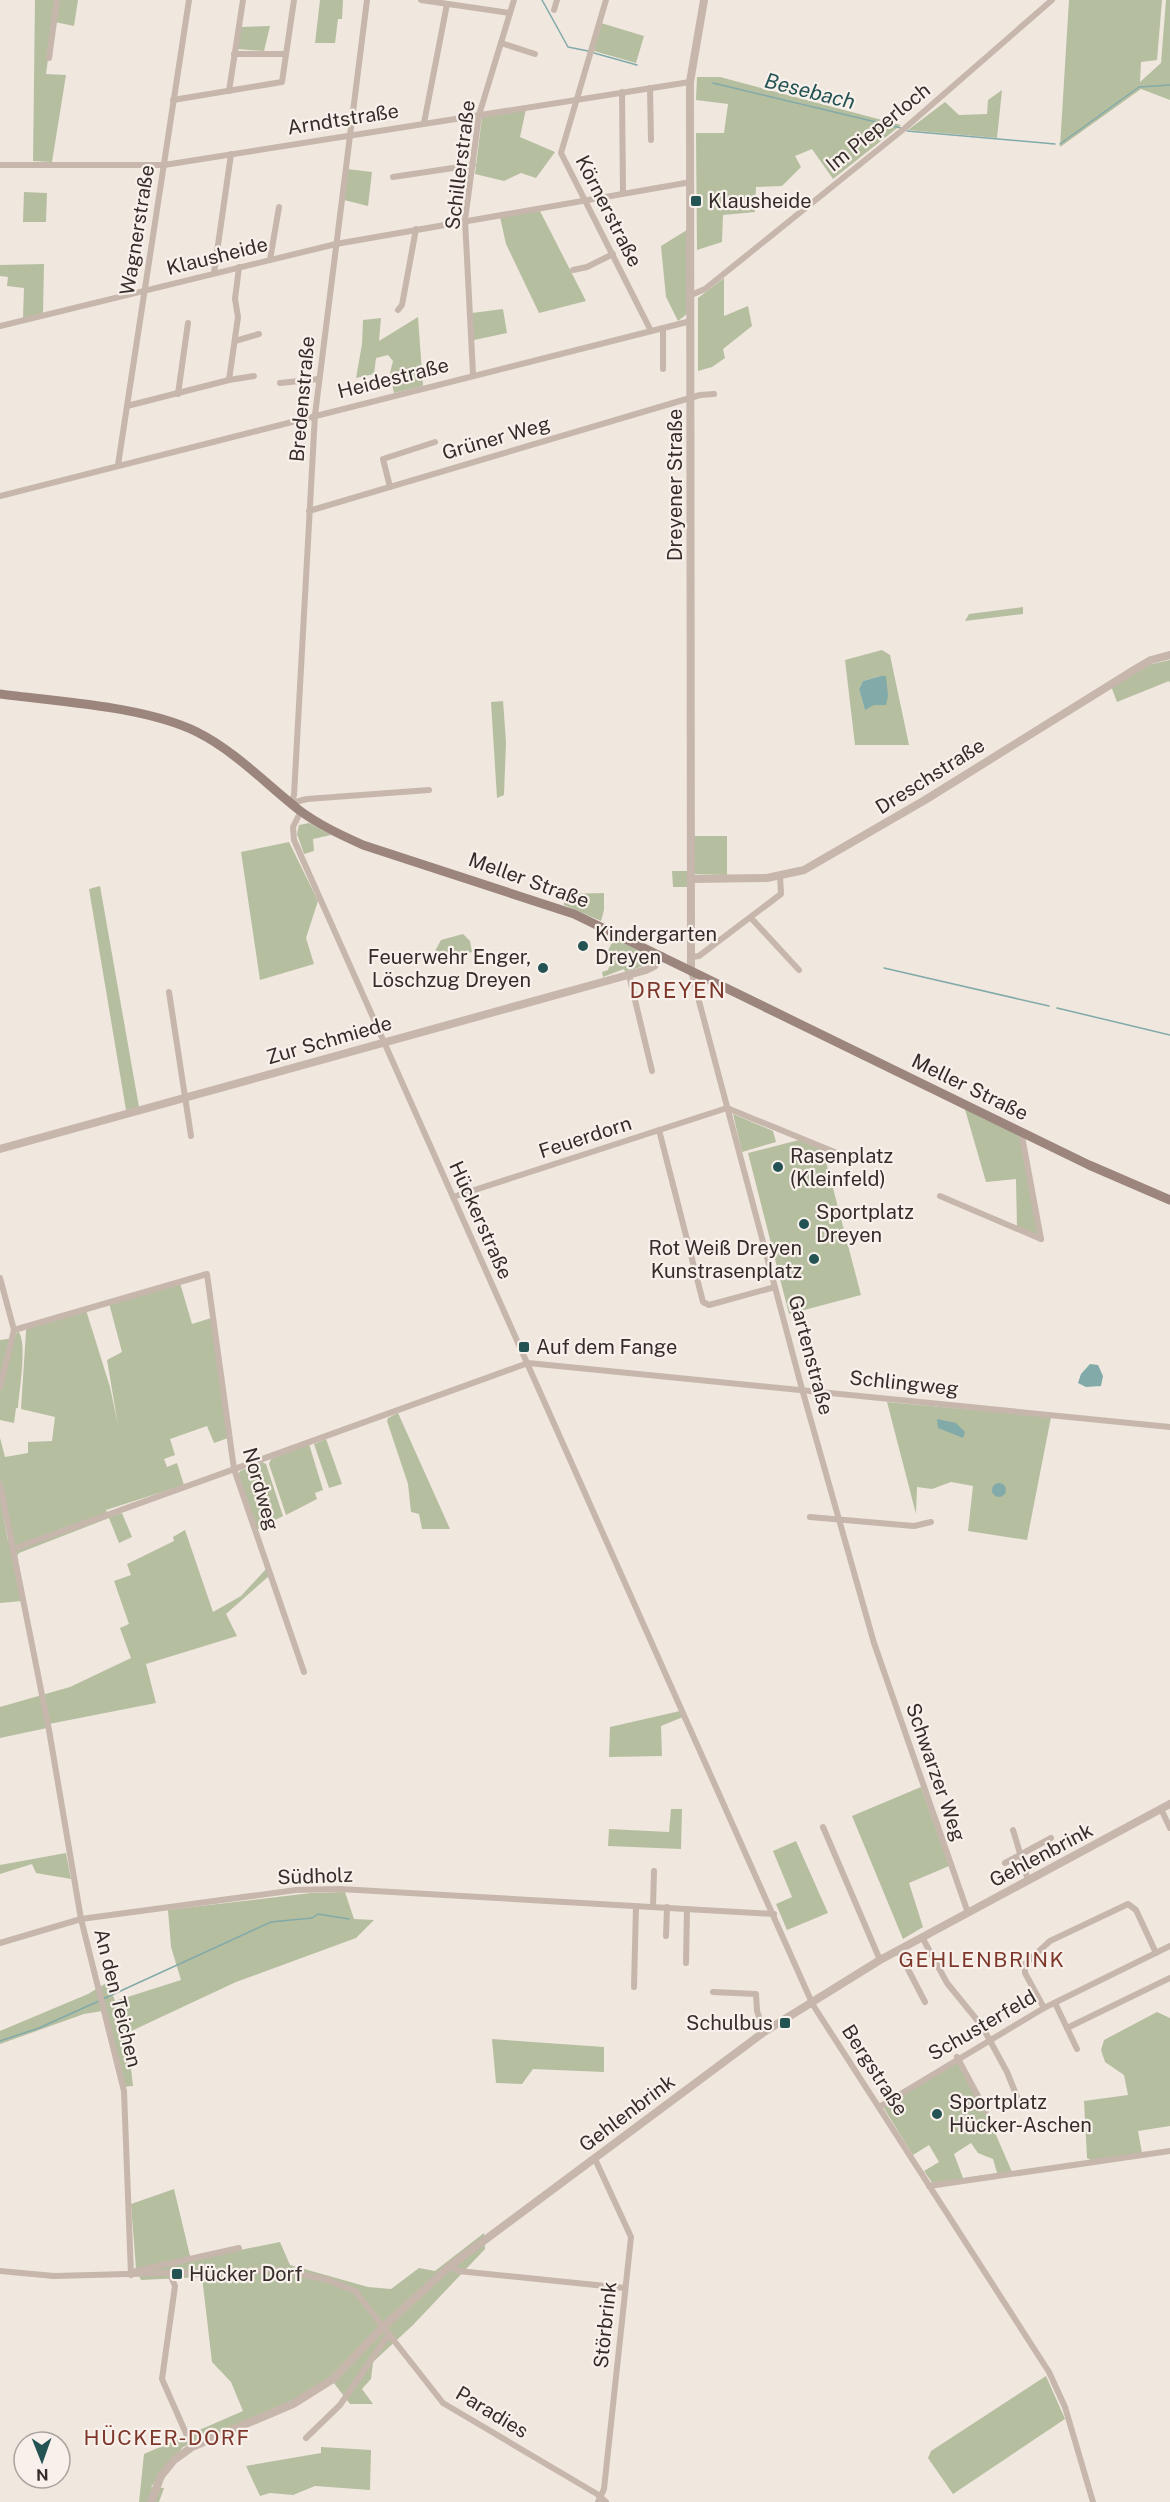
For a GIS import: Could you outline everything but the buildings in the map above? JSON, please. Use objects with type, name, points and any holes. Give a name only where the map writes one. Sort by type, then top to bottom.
[{"type":"main road","name":"Meller Straße","points":[[0,694],[124,712],[176,723],[221,746],[301,812],[333,832],[363,845],[574,914],[1021,1131],[1170,1200]]},
{"type":"street","points":[[49,58],[57,0]]},
{"type":"street","name":"Wagnerstraße","points":[[118,465],[189,0]]},
{"type":"street","points":[[229,91],[243,0]]},
{"type":"street","points":[[173,100],[282,82],[294,0]]},
{"type":"street","name":"Bredenstraße","points":[[291,803],[294,795],[315,415],[367,0]]},
{"type":"street","points":[[420,0],[510,13]]},
{"type":"street","name":"Schillerstraße","points":[[473,374],[465,220],[479,115],[514,0]]},
{"type":"street","points":[[554,9],[557,0]]},
{"type":"street","name":"Körnerstraße","points":[[606,0],[561,153],[651,331]]},
{"type":"street","name":"Dreyener Straße","points":[[692,971],[690,82],[705,0]]},
{"type":"street","name":"Im Pieperloch","points":[[691,295],[705,289],[905,128],[1052,0]]},
{"type":"street","points":[[424,123],[444,2]]},
{"type":"street","points":[[501,44],[535,54]]},
{"type":"street","points":[[234,54],[286,54]]},
{"type":"street","name":"Arndtstraße","points":[[0,165],[164,165],[690,82]]},
{"type":"street","points":[[650,88],[651,140]]},
{"type":"street","points":[[621,92],[623,193]]},
{"type":"street","points":[[214,273],[231,154]]},
{"type":"street","points":[[393,177],[473,165]]},
{"type":"street","name":"Klausheide","points":[[0,326],[336,244],[691,182]]},
{"type":"street","points":[[270,260],[279,207]]},
{"type":"street","points":[[398,310],[402,305],[416,229]]},
{"type":"street","points":[[573,270],[587,267],[613,254]]},
{"type":"street","points":[[230,380],[238,317],[235,299],[239,267]]},
{"type":"street","name":"Heidestraße","points":[[0,496],[473,374],[691,321]]},
{"type":"street","points":[[178,393],[188,323]]},
{"type":"street","points":[[663,328],[663,369]]},
{"type":"street","points":[[236,341],[259,334]]},
{"type":"street","points":[[127,406],[254,376]]},
{"type":"street","points":[[280,383],[319,379]]},
{"type":"street","name":"Grüner Weg","points":[[309,511],[691,398],[714,394]]},
{"type":"street","points":[[390,487],[383,459],[435,442]]},
{"type":"street","name":"Dreschstraße","points":[[693,879],[780,876],[804,870],[827,859],[1151,660],[1170,655]]},
{"type":"street","points":[[291,803],[307,799],[429,790]]},
{"type":"street","name":"Hückerstraße","points":[[301,812],[293,827],[294,840],[652,1642]]},
{"type":"street","points":[[692,957],[699,956],[781,894],[780,876]]},
{"type":"street","points":[[751,918],[799,969]]},
{"type":"street","name":"Zur Schmiede","points":[[0,1149],[628,975],[650,968],[662,956]]},
{"type":"street","name":"Gartenstraße","points":[[692,971],[802,1389],[874,1643]]},
{"type":"street","points":[[628,975],[652,1071]]},
{"type":"street","points":[[170,992],[191,1136]]},
{"type":"street","points":[[728,1108],[854,1160]]},
{"type":"street","name":"Feuerdorn","points":[[453,1197],[728,1108]]},
{"type":"street","points":[[659,1130],[703,1302],[708,1305],[775,1287]]},
{"type":"street","points":[[940,1196],[1041,1239],[1021,1131]]},
{"type":"street","name":"Nordweg","points":[[14,1330],[207,1274],[234,1469],[304,1672]]},
{"type":"street","points":[[0,1278],[14,1330],[0,1387]]},
{"type":"street","points":[[13,1549],[528,1363]]},
{"type":"street","name":"Schlingweg","points":[[528,1363],[1170,1427]]},
{"type":"street","name":"An den Teichen","points":[[0,1484],[49,1732],[81,1918],[124,2091],[131,2275]]},
{"type":"street","points":[[810,1517],[838,1517],[914,1526],[931,1522]]},
{"type":"street","name":"Bergstraße","points":[[652,1642],[812,2000],[1058,2390],[1093,2502]]},
{"type":"street","name":"Schwarzer Weg","points":[[874,1643],[968,1913]]},
{"type":"street","name":"Gehlenbrink","points":[[152,2502],[161,2476],[174,2460],[192,2447],[316,2392],[348,2366],[383,2327],[450,2266],[764,2032],[812,2000],[880,1960],[1170,1804]]},
{"type":"street","points":[[1161,1809],[1170,1828]]},
{"type":"street","points":[[823,1827],[880,1960]]},
{"type":"street","points":[[1013,1830],[1028,1880]]},
{"type":"street","points":[[1005,1863],[1051,1838]]},
{"type":"street","points":[[652,1907],[654,1871]]},
{"type":"street","name":"Südholz","points":[[0,1943],[81,1918],[318,1890],[774,1914]]},
{"type":"street","points":[[1044,2008],[1024,1968],[1027,1961],[1050,1941],[1128,1904],[1136,1910],[1156,1953]]},
{"type":"street","points":[[634,1987],[636,1906]]},
{"type":"street","points":[[666,1936],[667,1908]]},
{"type":"street","points":[[686,1964],[687,1909]]},
{"type":"street","points":[[922,1937],[947,1983],[990,2038],[1020,2103]]},
{"type":"street","name":"Schusterfeld","points":[[879,2107],[957,2057],[1044,2008],[1170,1946]]},
{"type":"street","points":[[898,1950],[925,2002]]},
{"type":"street","points":[[1067,2028],[1170,1978]]},
{"type":"street","points":[[713,1992],[756,1994],[757,2011],[764,2032]]},
{"type":"street","points":[[1055,2003],[1077,2049]]},
{"type":"street","points":[[957,2057],[986,2111]]},
{"type":"street","points":[[929,2186],[1170,2151]]},
{"type":"street","name":"Störbrink","points":[[595,2158],[631,2236],[602,2500]]},
{"type":"street","points":[[131,2275],[136,2271],[239,2248]]},
{"type":"street","points":[[450,2266],[458,2271],[626,2288]]},
{"type":"street","name":"Paradies","points":[[0,2271],[54,2276],[278,2271],[325,2279],[355,2290],[443,2403],[602,2500]]},
{"type":"street","points":[[173,2274],[175,2286],[162,2379],[192,2447]]},
{"type":"street","points":[[306,2438],[340,2405],[389,2334]]},
{"type":"green space","points":[[35,0],[56,0],[46,74],[66,75],[52,162],[33,161]]},
{"type":"green space","points":[[59,0],[78,0],[74,26],[55,22]]},
{"type":"green space","points":[[320,0],[343,0],[342,19],[338,19],[335,43],[315,43]]},
{"type":"green space","points":[[1069,0],[1162,0],[1157,60],[1141,62],[1140,82],[1161,63],[1166,0],[1170,0],[1170,100],[1141,89],[1060,147]]},
{"type":"green space","points":[[601,23],[644,36],[636,63],[594,51]]},
{"type":"green space","points":[[270,26],[264,51],[237,49],[240,27]]},
{"type":"green space","points":[[697,77],[720,77],[901,125],[833,179],[812,149],[795,156],[801,167],[782,186],[756,187],[755,212],[723,215],[722,242],[697,250],[696,133],[724,133],[728,104],[696,100]]},
{"type":"green space","points":[[1002,90],[997,138],[908,130],[945,102],[959,115],[987,114],[988,100]]},
{"type":"green space","points":[[526,109],[520,137],[555,152],[536,178],[521,173],[504,181],[475,174],[482,117]]},
{"type":"green space","points":[[347,169],[372,172],[368,206],[344,200]]},
{"type":"green space","points":[[24,192],[47,193],[46,222],[23,222]]},
{"type":"green space","points":[[540,211],[586,301],[539,313],[506,244],[500,217]]},
{"type":"green space","points":[[687,230],[688,313],[678,321],[666,297],[661,246]]},
{"type":"green space","points":[[44,264],[43,313],[23,318],[24,288],[7,286],[8,277],[0,276],[0,265]]},
{"type":"green space","points":[[724,278],[724,316],[748,306],[752,326],[723,349],[725,358],[712,367],[698,371],[698,298]]},
{"type":"green space","points":[[503,309],[507,333],[474,340],[472,313]]},
{"type":"green space","points":[[418,317],[423,386],[394,393],[390,373],[393,361],[388,355],[376,358],[374,374],[356,378],[362,344],[363,320],[381,318],[379,341]]},
{"type":"green space","points":[[1023,607],[1023,614],[965,621],[969,614]]},
{"type":"green space","points":[[882,650],[890,655],[909,745],[855,745],[845,660]],"holes":[[[881,676],[873,705],[865,709],[859,689],[863,681]]]},
{"type":"green space","points":[[1170,660],[1170,683],[1169,681],[1117,702],[1111,686],[1148,665]]},
{"type":"green space","points":[[503,701],[506,742],[504,795],[497,798],[491,702]]},
{"type":"green space","points":[[309,823],[331,835],[313,839],[314,851],[304,854],[297,834],[299,825]]},
{"type":"green space","points":[[687,836],[727,836],[727,875],[688,874],[688,887],[673,887],[672,871],[687,871]]},
{"type":"green space","points":[[289,842],[318,901],[306,938],[314,964],[260,980],[241,852]]},
{"type":"green space","points":[[100,886],[139,1107],[126,1110],[89,889]]},
{"type":"green space","points":[[604,893],[604,910],[601,921],[564,905],[564,894]]},
{"type":"green space","points":[[463,934],[470,941],[472,952],[445,960],[435,957],[435,951],[441,940]]},
{"type":"green space","points":[[614,938],[649,954],[652,960],[650,964],[625,972],[624,969],[603,977],[602,972],[608,970],[613,957],[607,953]]},
{"type":"green space","points":[[964,1106],[1020,1136],[1039,1236],[1017,1228],[1016,1179],[986,1182]]},
{"type":"green space","points":[[733,1114],[773,1131],[776,1142],[742,1152]]},
{"type":"green space","name":"Sportplatz Dreyen","points":[[799,1140],[823,1150],[861,1295],[789,1314],[748,1153]]},
{"type":"green space","points":[[180,1283],[192,1324],[211,1318],[228,1438],[214,1443],[207,1426],[170,1439],[175,1455],[164,1459],[167,1467],[177,1463],[184,1485],[106,1510],[109,1517],[122,1513],[132,1537],[119,1543],[109,1518],[19,1553],[13,1562],[22,1601],[0,1603],[0,1497],[8,1541],[11,1535],[0,1493],[0,1438],[5,1457],[28,1453],[28,1442],[52,1441],[55,1417],[21,1409],[27,1328],[86,1310],[110,1387],[118,1425],[107,1360],[122,1352],[109,1303]]},
{"type":"green space","points":[[18,1331],[23,1356],[18,1408],[16,1408],[14,1423],[0,1420],[0,1340],[14,1338]]},
{"type":"green space","points":[[887,1402],[1051,1417],[1027,1540],[968,1531],[973,1486],[951,1482],[932,1489],[917,1487],[916,1514]]},
{"type":"green space","points":[[398,1413],[450,1529],[422,1529],[419,1514],[411,1512],[408,1484],[387,1421],[388,1418]]},
{"type":"green space","points":[[326,1439],[342,1484],[329,1488],[314,1444]]},
{"type":"green space","points":[[309,1444],[323,1490],[315,1493],[317,1499],[286,1515],[269,1464],[271,1459]]},
{"type":"green space","points":[[262,1462],[266,1464],[283,1516],[256,1530],[238,1475],[240,1471]]},
{"type":"green space","points":[[185,1530],[213,1612],[241,1596],[267,1568],[269,1576],[226,1614],[237,1636],[146,1664],[156,1703],[49,1724],[47,1728],[0,1738],[0,1707],[70,1687],[131,1658],[120,1628],[129,1624],[114,1581],[131,1575],[127,1564],[174,1541],[173,1537]]},
{"type":"green space","points":[[680,1711],[683,1717],[661,1726],[662,1756],[609,1757],[610,1727]]},
{"type":"green space","points":[[921,1787],[949,1866],[909,1883],[923,1927],[903,1939],[852,1816]]},
{"type":"green space","points":[[671,1809],[682,1809],[681,1849],[608,1846],[609,1829],[669,1832]]},
{"type":"green space","points":[[796,1841],[828,1913],[787,1930],[776,1904],[792,1897],[773,1851]]},
{"type":"green space","points":[[66,1853],[71,1879],[36,1873],[32,1864],[0,1874],[0,1865]]},
{"type":"green space","points":[[345,1892],[354,1919],[374,1920],[356,1938],[236,1982],[127,2033],[133,2086],[123,2087],[102,2011],[84,2014],[0,2044],[0,2031],[88,1994],[108,1982],[115,2001],[181,1980],[171,1947],[168,1910],[311,1893]]},
{"type":"green space","points":[[1157,2012],[1170,2018],[1170,2126],[1138,2131],[1142,2153],[1091,2160],[1087,2158],[1084,2101],[1128,2095],[1124,2075],[1105,2062],[1101,2050],[1104,2040]]},
{"type":"green space","points":[[492,2039],[604,2047],[604,2072],[533,2069],[522,2084],[496,2083]]},
{"type":"green space","name":"Sportplatz Hücker-Aschen","points":[[956,2061],[990,2121],[1012,2172],[933,2184],[924,2171],[939,2162],[929,2145],[913,2155],[883,2107]],"holes":[[[971,2143],[978,2153],[993,2159],[997,2173],[963,2178],[954,2154]]]},
{"type":"green space","points":[[174,2189],[191,2260],[280,2242],[290,2265],[368,2287],[391,2289],[419,2268],[435,2271],[484,2233],[485,2249],[413,2325],[373,2362],[371,2379],[362,2389],[373,2404],[350,2404],[330,2378],[296,2399],[183,2447],[151,2487],[164,2488],[159,2502],[139,2502],[144,2454],[243,2411],[231,2382],[212,2362],[202,2277],[141,2280],[136,2269],[131,2204]]},
{"type":"green space","points":[[1046,2376],[1065,2419],[953,2494],[928,2458],[931,2451]]},
{"type":"green space","points":[[321,2447],[371,2450],[370,2490],[315,2486],[293,2495],[270,2493],[260,2496],[246,2466],[321,2453]]},
{"type":"water","points":[[886,676],[888,696],[886,705],[874,705],[865,710],[859,689],[863,681]]},
{"type":"water","points":[[1090,1364],[1098,1365],[1103,1376],[1101,1386],[1086,1387],[1078,1383],[1081,1374]]},
{"type":"water","points":[[937,1419],[956,1423],[965,1432],[963,1438],[938,1428]]},
{"type":"water","points":[[999,1483],[1004,1485],[1006,1490],[1004,1495],[999,1497],[994,1495],[992,1490],[994,1485]]},
{"type":"waterway","name":"Besebach","points":[[542,0],[568,47],[588,51]]},
{"type":"waterway","name":"Besebach","points":[[594,53],[637,65]]},
{"type":"waterway","name":"Besebach","points":[[713,83],[901,128]]},
{"type":"waterway","name":"Besebach","points":[[1060,144],[1139,87],[1170,85]]},
{"type":"waterway","name":"Besebach","points":[[907,131],[1055,144]]},
{"type":"waterway","points":[[884,968],[1049,1006]]},
{"type":"waterway","points":[[1057,1008],[1170,1035]]},
{"type":"waterway","points":[[103,1999],[271,1922],[312,1918],[318,1914],[349,1919]]},
{"type":"waterway","points":[[0,2041],[39,2028],[99,2001]]},
{"type":"place","name":"Klausheide","points":[[696,201]]},
{"type":"place","name":"Kindergarten Dreyen","points":[[583,946]]},
{"type":"place","name":"Feuerwehr Enger, Löschzug Dreyen","points":[[543,968]]},
{"type":"place","name":"Rasenplatz (Kleinfeld)","points":[[778,1167]]},
{"type":"place","name":"Sportplatz Dreyen","points":[[804,1224]]},
{"type":"place","name":"Rot Weiß Dreyen Kunstrasenplatz","points":[[814,1259]]},
{"type":"place","name":"Auf dem Fange","points":[[524,1347]]},
{"type":"place","name":"Schulbus","points":[[785,2023]]},
{"type":"place","name":"Sportplatz Hücker-Aschen","points":[[937,2114]]},
{"type":"place","name":"Hücker Dorf","points":[[177,2274]]},
{"type":"district","name":"DREYEN","points":[[678,990]]},
{"type":"district","name":"GEHLENBRINK","points":[[982,1959]]},
{"type":"district","name":"HÜCKER-DORF","points":[[167,2437]]}]
